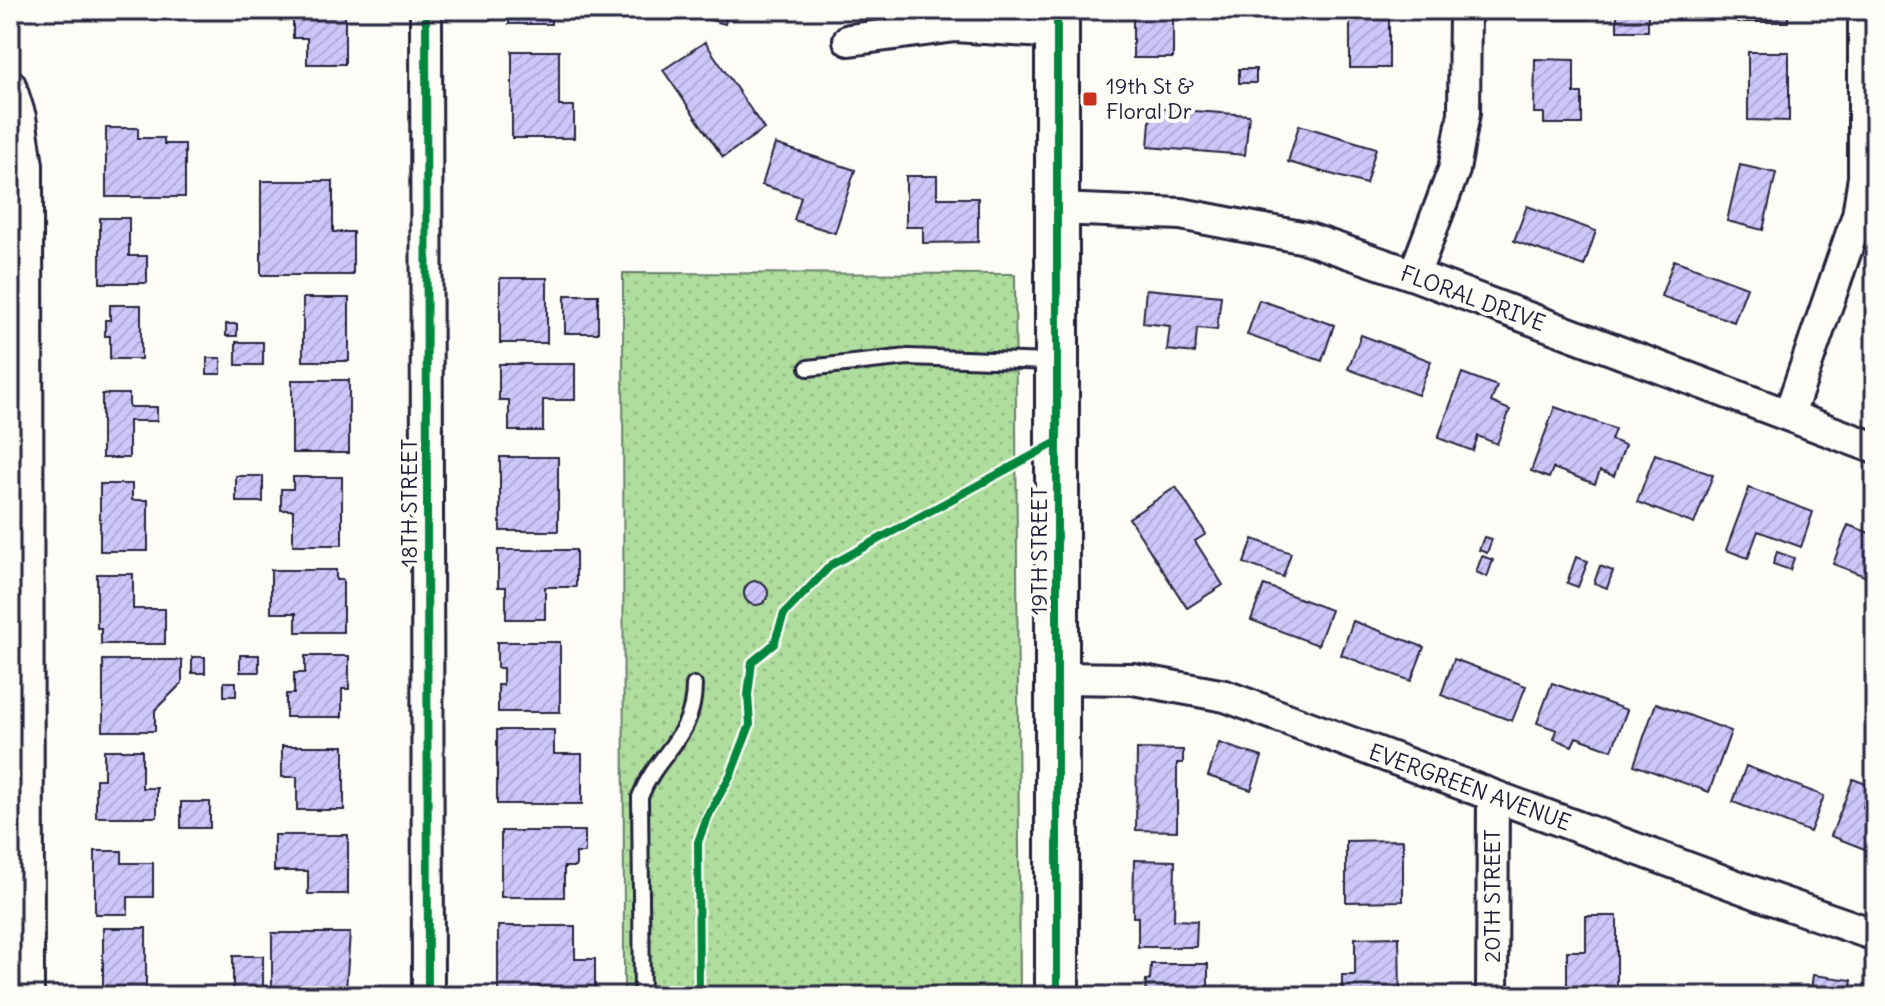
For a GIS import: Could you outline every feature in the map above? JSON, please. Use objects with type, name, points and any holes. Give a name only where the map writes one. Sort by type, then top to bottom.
[{"type":"street","name":"18TH STREET","points":[[426,10],[428,996]]},
{"type":"street","points":[[1414,275],[1454,170],[1464,113],[1465,10]]},
{"type":"street","points":[[1789,415],[1858,215],[1864,177],[1864,10]]},
{"type":"street","points":[[849,40],[956,26],[1057,22]]},
{"type":"street","name":"19TH STREET","points":[[1057,22],[1057,996]]},
{"type":"street","points":[[10,85],[20,117],[27,165],[28,996]]},
{"type":"street","name":"FLORAL DRIVE","points":[[1057,209],[1181,214],[1306,238],[1414,275],[1875,448]]},
{"type":"street","name":"EVERGREEN AVENUE","points":[[1057,678],[1133,679],[1225,696],[1875,935]]},
{"type":"street","name":"20TH STREET","points":[[1492,996],[1493,796]]},
{"type":"lane","points":[[808,368],[908,357],[1057,362]]},
{"type":"lane","points":[[642,996],[640,797],[647,780],[690,720],[694,685]]},
{"type":"green space","points":[[623,273],[1015,274],[1020,996],[624,996]]},
{"type":"building","points":[[307,10],[345,10],[345,64],[307,64],[307,38],[293,38],[293,13],[307,13]]},
{"type":"building","points":[[509,10],[551,10],[551,24],[509,24]]},
{"type":"building","points":[[682,10],[728,10],[725,24]]},
{"type":"building","points":[[1133,10],[1173,10],[1173,58],[1133,58]]},
{"type":"building","points":[[1350,10],[1389,10],[1389,68],[1350,68]]},
{"type":"building","points":[[1535,10],[1587,10],[1587,19],[1535,19]]},
{"type":"building","points":[[1617,10],[1648,10],[1648,31],[1617,31]]},
{"type":"building","points":[[1737,10],[1788,10],[1788,22],[1737,22]]},
{"type":"building","points":[[705,42],[764,129],[723,157],[663,70]]},
{"type":"building","points":[[512,51],[559,51],[559,106],[574,106],[574,138],[512,138]]},
{"type":"building","points":[[1748,52],[1789,52],[1789,121],[1748,120]]},
{"type":"building","points":[[1535,59],[1574,60],[1574,93],[1582,93],[1582,124],[1544,124],[1544,113],[1534,113]]},
{"type":"building","points":[[1239,69],[1256,69],[1256,83],[1239,83]]},
{"type":"building","points":[[1151,108],[1249,115],[1245,155],[1148,147]]},
{"type":"building","points":[[1299,125],[1376,148],[1366,184],[1288,162]]},
{"type":"building","points":[[106,128],[138,128],[138,138],[164,138],[164,144],[185,144],[185,197],[106,197]]},
{"type":"building","points":[[775,144],[855,170],[835,233],[794,220],[801,197],[762,185]]},
{"type":"building","points":[[1740,165],[1776,173],[1763,230],[1727,221]]},
{"type":"building","points":[[906,176],[937,176],[937,198],[978,198],[978,242],[923,243],[923,227],[906,227]]},
{"type":"building","points":[[261,181],[333,181],[333,232],[353,232],[353,275],[261,275]]},
{"type":"building","points":[[1527,206],[1596,231],[1584,266],[1514,241]]},
{"type":"building","points":[[100,218],[129,218],[129,256],[147,256],[147,283],[100,283]]},
{"type":"building","points":[[1674,260],[1747,287],[1734,322],[1661,296]]},
{"type":"building","points":[[500,278],[547,278],[547,343],[500,343]]},
{"type":"building","points":[[1146,289],[1221,296],[1217,330],[1197,328],[1195,353],[1167,350],[1170,326],[1143,323]]},
{"type":"building","points":[[565,295],[598,295],[598,333],[565,333]]},
{"type":"building","points":[[303,298],[349,298],[349,361],[303,361]]},
{"type":"building","points":[[1259,300],[1334,325],[1322,361],[1247,335]]},
{"type":"building","points":[[110,305],[141,305],[141,359],[110,359],[110,336],[105,336],[105,320],[110,320]]},
{"type":"building","points":[[226,324],[237,324],[237,336],[226,336]]},
{"type":"building","points":[[1361,335],[1431,361],[1418,395],[1348,369]]},
{"type":"building","points":[[236,342],[263,342],[263,365],[236,365]]},
{"type":"building","points":[[207,358],[221,358],[221,374],[207,374]]},
{"type":"building","points":[[499,364],[575,364],[575,400],[543,400],[543,431],[509,431],[509,400],[499,400]]},
{"type":"building","points":[[1462,373],[1497,386],[1491,402],[1510,410],[1497,444],[1478,436],[1473,451],[1438,438]]},
{"type":"building","points":[[292,380],[349,380],[349,453],[292,453]]},
{"type":"building","points":[[102,394],[129,394],[129,407],[157,407],[157,421],[129,421],[129,458],[102,458]]},
{"type":"building","points":[[1555,407],[1615,429],[1611,440],[1625,445],[1614,476],[1600,471],[1595,484],[1553,468],[1549,478],[1531,471]]},
{"type":"building","points":[[1655,454],[1713,475],[1694,524],[1637,502]]},
{"type":"building","points":[[500,457],[558,457],[558,531],[500,531]]},
{"type":"building","points":[[236,476],[263,476],[263,502],[236,502]]},
{"type":"building","points":[[293,477],[342,477],[342,545],[293,545],[293,510],[281,510],[281,489],[293,489]]},
{"type":"building","points":[[100,484],[132,484],[132,500],[148,500],[148,551],[100,551]]},
{"type":"building","points":[[1176,487],[1206,534],[1195,541],[1223,585],[1187,608],[1129,518]]},
{"type":"building","points":[[1749,488],[1813,512],[1801,547],[1758,531],[1748,558],[1726,550]]},
{"type":"building","points":[[1848,525],[1875,535],[1875,580],[1833,564]]},
{"type":"building","points":[[1484,537],[1492,539],[1487,553],[1479,550]]},
{"type":"building","points":[[1253,539],[1291,553],[1283,577],[1244,563]]},
{"type":"building","points":[[498,550],[576,550],[576,587],[545,587],[545,619],[506,619],[506,587],[498,587]]},
{"type":"building","points":[[1777,552],[1794,558],[1790,570],[1773,564]]},
{"type":"building","points":[[1482,556],[1493,560],[1487,577],[1476,572]]},
{"type":"building","points":[[1576,557],[1588,561],[1578,587],[1567,583]]},
{"type":"building","points":[[1600,566],[1613,571],[1607,588],[1594,583]]},
{"type":"building","points":[[271,570],[336,570],[336,580],[343,580],[343,632],[296,632],[296,613],[271,613]]},
{"type":"building","points":[[97,574],[133,574],[133,609],[165,609],[165,644],[101,644],[101,628],[97,628]]},
{"type":"building","points":[[756,581],[764,585],[768,593],[764,601],[756,605],[748,601],[744,593],[748,585]]},
{"type":"building","points":[[1264,585],[1331,610],[1318,645],[1251,620]]},
{"type":"building","points":[[1353,621],[1424,647],[1411,681],[1341,655]]},
{"type":"building","points":[[497,642],[560,642],[560,712],[498,712],[498,685],[503,685],[503,668],[497,668]]},
{"type":"building","points":[[240,655],[259,655],[259,672],[240,672]]},
{"type":"building","points":[[305,656],[349,656],[349,689],[342,689],[342,717],[286,717],[286,694],[294,694],[294,673],[305,673]]},
{"type":"building","points":[[192,657],[205,657],[205,673],[192,673]]},
{"type":"building","points":[[1454,659],[1526,686],[1512,721],[1441,695]]},
{"type":"building","points":[[103,660],[182,660],[182,683],[155,710],[155,731],[103,731]]},
{"type":"building","points":[[224,682],[236,682],[236,696],[224,696]]},
{"type":"building","points":[[1552,683],[1627,710],[1612,750],[1576,737],[1572,746],[1554,739],[1557,730],[1537,723]]},
{"type":"building","points":[[1656,703],[1731,731],[1709,792],[1634,765]]},
{"type":"building","points":[[497,730],[554,730],[554,754],[582,754],[582,804],[497,804]]},
{"type":"building","points":[[1219,743],[1262,757],[1251,790],[1208,776]]},
{"type":"building","points":[[282,746],[344,746],[344,810],[297,810],[297,777],[282,777]]},
{"type":"building","points":[[1137,749],[1183,750],[1183,763],[1177,763],[1177,831],[1136,830]]},
{"type":"building","points":[[104,750],[142,750],[142,788],[157,788],[157,817],[96,817],[96,779],[104,779]]},
{"type":"building","points":[[1746,766],[1824,796],[1810,832],[1733,802]]},
{"type":"building","points":[[1853,779],[1871,786],[1863,807],[1875,812],[1875,853],[1831,836]]},
{"type":"building","points":[[181,802],[210,802],[210,828],[181,828]]},
{"type":"building","points":[[501,831],[585,831],[585,853],[576,853],[576,867],[564,867],[564,897],[501,897]]},
{"type":"building","points":[[274,835],[348,835],[348,894],[308,894],[308,871],[274,871]]},
{"type":"building","points":[[1403,840],[1403,901],[1346,902],[1346,841]]},
{"type":"building","points":[[95,851],[122,851],[122,863],[153,863],[153,897],[128,897],[128,914],[95,914]]},
{"type":"building","points":[[1134,860],[1175,861],[1174,920],[1197,921],[1196,947],[1138,947],[1138,917],[1133,917]]},
{"type":"building","points":[[1586,916],[1617,916],[1617,988],[1567,988],[1567,951],[1586,951]]},
{"type":"building","points":[[498,926],[575,926],[575,959],[595,959],[595,992],[498,992]]},
{"type":"building","points":[[103,928],[146,928],[146,995],[103,995]]},
{"type":"building","points":[[272,933],[350,933],[346,989],[272,989]]},
{"type":"building","points":[[1399,937],[1400,992],[1395,992],[1396,996],[1342,996],[1342,975],[1355,975],[1355,938]]},
{"type":"building","points":[[233,956],[263,956],[263,993],[233,993]]},
{"type":"building","points":[[1151,964],[1208,964],[1208,995],[1145,996]]},
{"type":"building","points":[[1813,975],[1852,980],[1850,996],[1810,996]]},
{"type":"cycle path","points":[[426,10],[428,996]]},
{"type":"cycle path","points":[[1057,10],[1057,996]]},
{"type":"cycle path","points":[[699,996],[698,842],[731,774],[750,725],[748,695],[752,662],[774,644],[784,614],[831,565],[1057,442]]},
{"type":"place","name":"19th St & Floral Dr","points":[[1090,99]]}]
